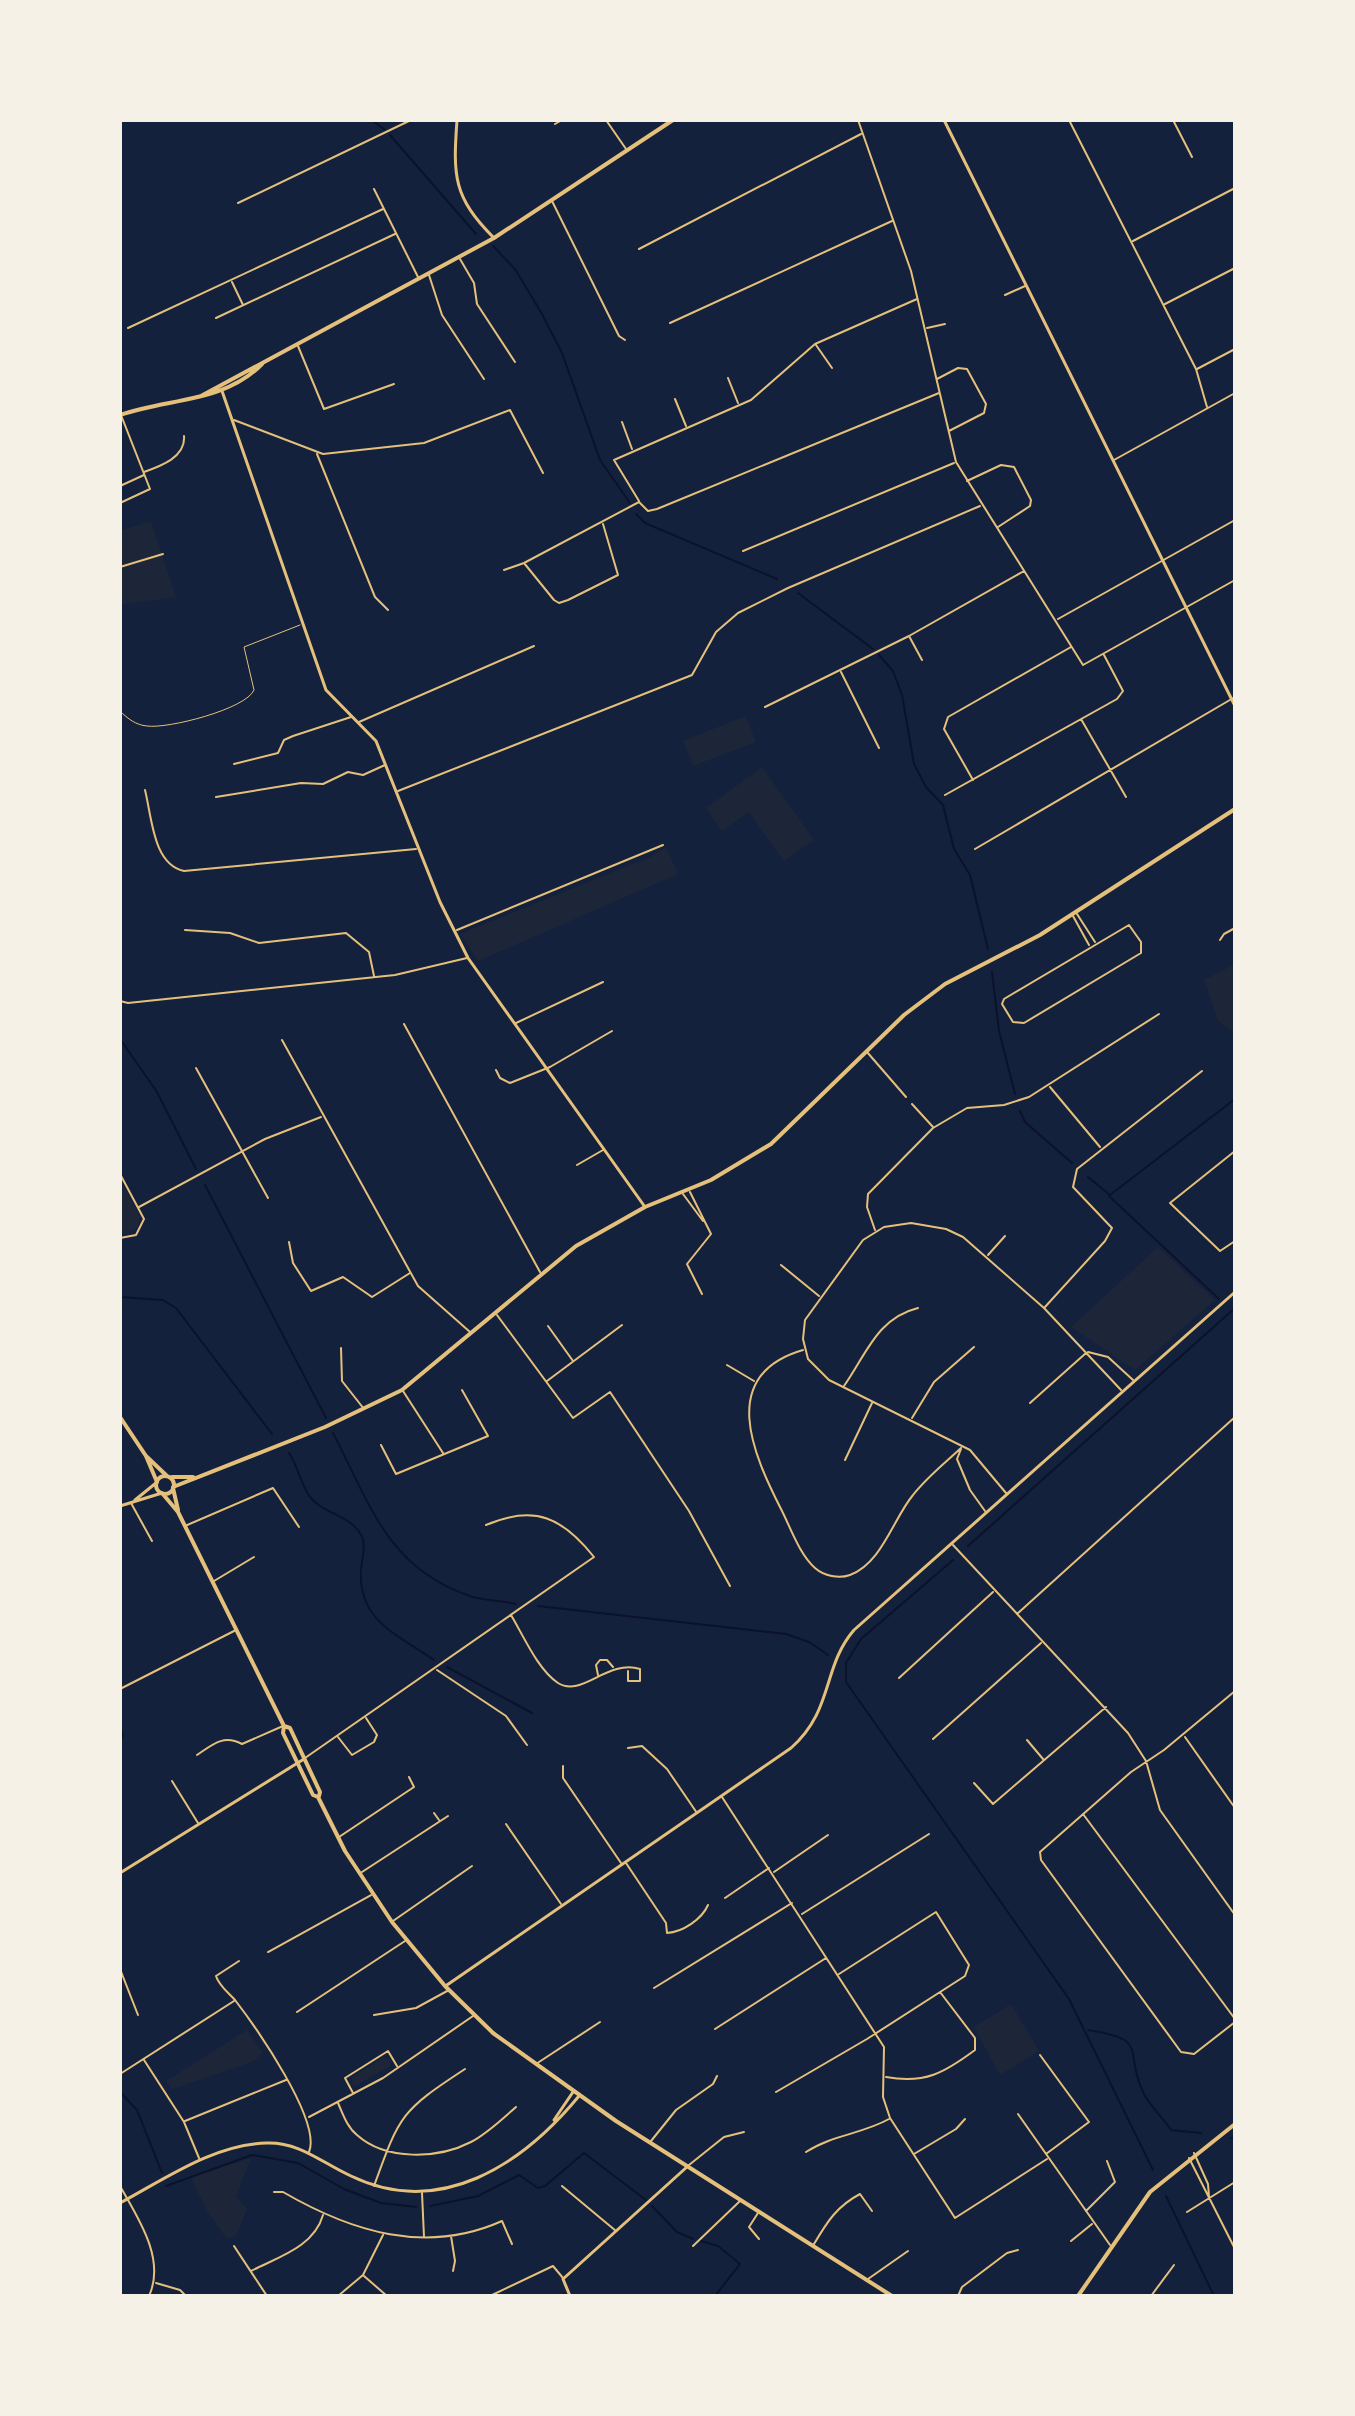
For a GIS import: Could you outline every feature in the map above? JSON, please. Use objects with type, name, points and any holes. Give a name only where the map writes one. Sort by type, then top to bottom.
[{"type":"main road","points":[[120,415],[222,389],[297,344],[494,238],[665,122],[673,120]]},
{"type":"main road","points":[[162,1493],[193,1477],[364,1410],[402,1390],[576,1246],[645,1207],[683,1193],[742,1164],[771,1144],[866,1051],[945,984],[1074,914],[1235,809]]},
{"type":"main road","points":[[120,1417],[146,1456],[168,1477],[178,1512]]},
{"type":"main road","points":[[146,1456],[156,1482],[178,1512],[213,1581],[284,1726],[283,1733],[313,1795],[318,1797],[359,1874],[406,1941],[474,2015],[573,2092],[892,2296]]},
{"type":"main road","points":[[156,1482],[168,1477],[193,1477]]},
{"type":"main road","points":[[284,1726],[290,1728],[305,1758],[320,1792],[318,1797]]},
{"type":"main road","points":[[1078,2296],[1150,2192],[1194,2153],[1235,2124]]},
{"type":"street","points":[[238,203],[411,120]]},
{"type":"street","points":[[457,120],[456,185],[471,215],[494,238]]},
{"type":"street","points":[[555,124],[562,120]]},
{"type":"street","points":[[606,120],[626,150]]},
{"type":"street","points":[[858,120],[918,299],[956,462],[1058,620],[1083,665],[1235,580]]},
{"type":"street","points":[[954,120],[945,122],[1235,706]]},
{"type":"street","points":[[1069,120],[1196,369],[1207,407]]},
{"type":"street","points":[[1173,120],[1192,157]]},
{"type":"street","points":[[639,249],[862,133]]},
{"type":"street","points":[[1132,241],[1235,188]]},
{"type":"street","points":[[374,189],[418,277]]},
{"type":"street","points":[[552,201],[619,336],[625,340]]},
{"type":"street","points":[[128,328],[383,209]]},
{"type":"street","points":[[670,323],[893,220]]},
{"type":"street","points":[[216,318],[395,234]]},
{"type":"street","points":[[459,256],[474,283],[477,304],[515,362]]},
{"type":"street","points":[[1164,304],[1235,268]]},
{"type":"street","points":[[428,272],[442,315],[484,379]]},
{"type":"street","points":[[231,280],[244,306]]},
{"type":"street","points":[[1005,295],[1026,285]]},
{"type":"street","points":[[918,299],[815,344],[751,400],[614,460],[639,502],[648,511],[940,393]]},
{"type":"street","points":[[925,329],[945,324]]},
{"type":"street","points":[[297,344],[324,409],[394,384]]},
{"type":"street","points":[[815,344],[832,368]]},
{"type":"street","points":[[1196,369],[1235,349]]},
{"type":"street","points":[[936,379],[958,368],[967,369],[986,404],[984,413],[948,432]]},
{"type":"street","points":[[728,378],[739,404]]},
{"type":"street","points":[[222,389],[326,690],[376,741],[398,791],[417,849],[468,958],[645,1207]]},
{"type":"street","points":[[1113,460],[1235,393]]},
{"type":"street","points":[[675,399],[687,427]]},
{"type":"street","points":[[233,420],[248,423],[316,453],[424,443],[510,410],[543,473]]},
{"type":"street","points":[[120,415],[150,484],[148,493],[120,503]]},
{"type":"street","points":[[622,422],[633,451]]},
{"type":"street","points":[[120,486],[175,456],[186,442],[184,436]]},
{"type":"street","points":[[316,453],[375,597],[388,610]]},
{"type":"street","points":[[743,551],[956,462]]},
{"type":"street","points":[[967,482],[1001,465],[1014,467],[1031,500],[1030,506],[997,527]]},
{"type":"street","points":[[504,570],[524,563],[639,502]]},
{"type":"street","points":[[398,791],[692,675],[716,632],[738,613],[788,588],[981,505]]},
{"type":"street","points":[[1058,620],[1235,520]]},
{"type":"street","points":[[524,563],[559,603],[618,575],[603,522]]},
{"type":"street","points":[[120,567],[163,554]]},
{"type":"street","points":[[765,707],[841,672],[1025,570]]},
{"type":"street","points":[[909,636],[922,660]]},
{"type":"street","points":[[358,723],[534,646]]},
{"type":"street","points":[[973,780],[944,729],[945,721],[954,712],[1072,647]]},
{"type":"street","points":[[945,795],[1117,699],[1123,691],[1104,654]]},
{"type":"street","points":[[841,672],[879,748]]},
{"type":"street","points":[[975,849],[1233,698]]},
{"type":"street","points":[[234,764],[278,753],[284,740],[352,717]]},
{"type":"street","points":[[1081,719],[1126,797]]},
{"type":"street","points":[[216,797],[301,783],[323,784],[339,774],[363,775],[386,765]]},
{"type":"street","points":[[145,790],[162,858],[170,868],[184,871],[417,849]]},
{"type":"street","points":[[454,931],[663,845]]},
{"type":"street","points":[[1074,914],[1095,943]]},
{"type":"street","points":[[1074,914],[1090,947]]},
{"type":"street","points":[[1129,925],[1143,947],[1141,953],[1024,1023],[1013,1022],[1002,1004],[1004,999],[1090,947],[1129,925]]},
{"type":"street","points":[[1220,940],[1235,928]]},
{"type":"street","points":[[185,930],[230,933],[259,943],[346,933],[369,952],[375,977]]},
{"type":"street","points":[[120,1001],[128,1003],[375,977],[468,958]]},
{"type":"street","points":[[515,1024],[603,982]]},
{"type":"street","points":[[875,1231],[867,1207],[868,1194],[933,1128],[967,1108],[1004,1105],[1049,1086],[1159,1014]]},
{"type":"street","points":[[404,1024],[540,1273]]},
{"type":"street","points":[[496,1070],[500,1078],[510,1083],[612,1031]]},
{"type":"street","points":[[282,1040],[410,1273],[420,1288],[471,1333]]},
{"type":"street","points":[[866,1051],[906,1097]]},
{"type":"street","points":[[196,1068],[268,1198]]},
{"type":"street","points":[[1044,1308],[1105,1241],[1112,1228],[1073,1187],[1077,1169],[1202,1071]]},
{"type":"street","points":[[1049,1086],[1101,1148]]},
{"type":"street","points":[[912,1104],[933,1128]]},
{"type":"street","points":[[139,1207],[242,1151],[322,1117]]},
{"type":"street","points":[[577,1165],[604,1150]]},
{"type":"street","points":[[1235,1151],[1170,1203],[1220,1251],[1235,1241]]},
{"type":"street","points":[[120,1174],[139,1207],[143,1227],[136,1235],[120,1238]]},
{"type":"street","points":[[689,1190],[710,1237],[687,1264],[702,1294]]},
{"type":"street","points":[[683,1193],[704,1221]]},
{"type":"street","points":[[1006,1493],[970,1450],[820,1374],[804,1350],[805,1320],[856,1248],[875,1231],[897,1224],[930,1224],[955,1233],[987,1256],[1044,1308],[1121,1390]]},
{"type":"street","points":[[987,1256],[1005,1236]]},
{"type":"street","points":[[289,1242],[293,1263],[311,1291],[343,1277],[372,1297],[410,1273]]},
{"type":"street","points":[[781,1265],[820,1297]]},
{"type":"street","points":[[374,2015],[416,2008],[448,1988],[562,1904],[791,1748],[808,1732],[823,1706],[846,1639],[1121,1390],[1235,1292]]},
{"type":"street","points":[[843,1387],[869,1343],[885,1324],[903,1311],[918,1308]]},
{"type":"street","points":[[495,1312],[573,1418],[610,1392],[689,1511],[730,1586]]},
{"type":"street","points":[[546,1382],[622,1325]]},
{"type":"street","points":[[548,1326],[573,1362]]},
{"type":"street","points":[[911,1419],[934,1382],[974,1347]]},
{"type":"street","points":[[341,1348],[342,1381],[364,1410]]},
{"type":"street","points":[[804,1350],[778,1359],[755,1381],[747,1418],[753,1442],[795,1537],[809,1561],[822,1573],[839,1577],[860,1569],[882,1544],[910,1498],[961,1448]]},
{"type":"street","points":[[1087,1352],[1108,1357],[1133,1380]]},
{"type":"street","points":[[1030,1403],[1087,1352]]},
{"type":"street","points":[[727,1365],[755,1381]]},
{"type":"street","points":[[402,1390],[444,1454]]},
{"type":"street","points":[[381,1445],[396,1474],[488,1436],[462,1390]]},
{"type":"street","points":[[845,1460],[873,1402]]},
{"type":"street","points":[[1017,1614],[1235,1417]]},
{"type":"street","points":[[961,1448],[957,1459],[970,1490],[986,1511]]},
{"type":"street","points":[[132,1501],[156,1482]]},
{"type":"street","points":[[185,1526],[273,1488],[299,1527]]},
{"type":"street","points":[[120,1506],[162,1493]]},
{"type":"street","points":[[132,1501],[152,1541]]},
{"type":"street","points":[[120,1873],[298,1763],[594,1557],[577,1535],[549,1519],[524,1515],[486,1525]]},
{"type":"street","points":[[952,1543],[1042,1642],[1107,1707],[1146,1761],[1160,1810],[1235,1915]]},
{"type":"street","points":[[213,1581],[254,1557]]},
{"type":"street","points":[[899,1678],[994,1591]]},
{"type":"street","points":[[510,1615],[557,1682],[580,1687],[613,1668],[628,1671],[640,1669],[640,1681],[628,1681],[628,1671]]},
{"type":"street","points":[[120,1689],[237,1630]]},
{"type":"street","points":[[933,1739],[1042,1642]]},
{"type":"street","points":[[598,1675],[596,1665],[600,1660],[607,1660],[613,1668]]},
{"type":"street","points":[[435,1668],[506,1716],[527,1745]]},
{"type":"street","points":[[1082,1812],[1235,2020],[1199,2051],[1187,2055],[1181,2052],[1041,1860],[1040,1852],[1082,1812],[1184,1735],[1235,1691]]},
{"type":"street","points":[[974,1783],[993,1804],[1107,1707]]},
{"type":"street","points":[[337,1736],[349,1752],[356,1755],[377,1739],[365,1717]]},
{"type":"street","points":[[197,1755],[217,1741],[230,1739],[242,1744],[284,1726]]},
{"type":"street","points":[[1184,1735],[1235,1808]]},
{"type":"street","points":[[1027,1740],[1044,1760]]},
{"type":"street","points":[[628,1748],[642,1746],[659,1761],[697,1813]]},
{"type":"street","points":[[563,1766],[563,1778],[666,1923],[667,1933],[677,1932],[704,1914],[708,1905]]},
{"type":"street","points":[[338,1838],[414,1787],[409,1777]]},
{"type":"street","points":[[172,1781],[198,1824]]},
{"type":"street","points":[[721,1796],[876,2033],[886,2055],[883,2097],[890,2118],[955,2218],[1047,2159]]},
{"type":"street","points":[[434,1813],[440,1821]]},
{"type":"street","points":[[359,1874],[448,1816]]},
{"type":"street","points":[[506,1824],[562,1904]]},
{"type":"street","points":[[800,1915],[929,1834]]},
{"type":"street","points":[[773,1872],[828,1835]]},
{"type":"street","points":[[392,1922],[472,1866]]},
{"type":"street","points":[[725,1898],[770,1868]]},
{"type":"street","points":[[268,1952],[372,1894]]},
{"type":"street","points":[[654,1988],[793,1903]]},
{"type":"street","points":[[776,2092],[965,1976],[969,1965],[936,1912],[838,1975]]},
{"type":"street","points":[[297,2012],[406,1941]]},
{"type":"street","points":[[715,2029],[827,1957]]},
{"type":"street","points":[[239,1961],[216,1976],[308,2118],[312,2137],[309,2152]]},
{"type":"street","points":[[120,1969],[138,2015]]},
{"type":"street","points":[[884,2077],[910,2081],[925,2079],[972,2053],[978,2043],[940,1992]]},
{"type":"street","points":[[120,2074],[235,2001]]},
{"type":"street","points":[[308,2118],[398,2068],[474,2015]]},
{"type":"street","points":[[535,2064],[600,2022]]},
{"type":"street","points":[[353,2094],[345,2078],[388,2051],[398,2068]]},
{"type":"street","points":[[1040,2055],[1089,2122],[1045,2155]]},
{"type":"street","points":[[143,2059],[184,2122],[200,2161]]},
{"type":"street","points":[[374,2186],[398,2122],[409,2108],[465,2069]]},
{"type":"street","points":[[650,2142],[669,2117],[713,2084],[717,2076]]},
{"type":"street","points":[[184,2122],[286,2080]]},
{"type":"street","points":[[552,2123],[573,2092]]},
{"type":"street","points":[[120,2203],[200,2161],[257,2144],[288,2145],[309,2152],[374,2186],[422,2193],[449,2189],[490,2175],[579,2096]]},
{"type":"street","points":[[338,2103],[356,2135],[387,2151],[407,2154],[445,2152],[470,2142],[516,2107]]},
{"type":"street","points":[[1018,2114],[1111,2246]]},
{"type":"street","points":[[806,2152],[834,2136],[874,2128],[890,2118]]},
{"type":"street","points":[[914,2155],[956,2129],[965,2119]]},
{"type":"street","points":[[563,2279],[688,2166],[724,2137],[744,2132]]},
{"type":"street","points":[[1194,2153],[1208,2184],[1209,2200]]},
{"type":"street","points":[[1189,2158],[1235,2249]]},
{"type":"street","points":[[1085,2212],[1115,2182],[1107,2161]]},
{"type":"street","points":[[1187,2212],[1235,2182]]},
{"type":"street","points":[[120,2186],[153,2256],[155,2282],[149,2296]]},
{"type":"street","points":[[562,2186],[617,2232]]},
{"type":"street","points":[[274,2192],[283,2192],[323,2214],[383,2235],[424,2238],[451,2235],[502,2221],[512,2244]]},
{"type":"street","points":[[422,2193],[424,2238]]},
{"type":"street","points":[[813,2245],[832,2214],[851,2198],[860,2194],[872,2211]]},
{"type":"street","points":[[693,2246],[740,2200]]},
{"type":"street","points":[[759,2212],[749,2227],[759,2239]]},
{"type":"street","points":[[251,2271],[299,2247],[311,2237],[323,2214]]},
{"type":"street","points":[[1071,2241],[1094,2223]]},
{"type":"street","points":[[338,2296],[363,2275],[383,2235]]},
{"type":"street","points":[[451,2235],[455,2261],[453,2271]]},
{"type":"street","points":[[234,2246],[267,2296]]},
{"type":"street","points":[[958,2296],[962,2287],[1007,2253],[1018,2250]]},
{"type":"street","points":[[867,2280],[908,2251]]},
{"type":"street","points":[[1151,2296],[1174,2265]]},
{"type":"street","points":[[490,2296],[553,2266],[570,2294],[564,2296]]},
{"type":"street","points":[[363,2275],[387,2296]]},
{"type":"street","points":[[155,2282],[166,2284],[186,2296]]},
{"type":"lane","points":[[120,711],[128,719],[150,727],[244,703],[254,690],[244,647],[302,624]]},
{"type":"shaded area","points":[[151,521],[176,597],[120,605],[120,531]]},
{"type":"shaded area","points":[[746,716],[756,742],[693,766],[683,741]]},
{"type":"shaded area","points":[[762,767],[814,840],[784,861],[749,812],[722,831],[706,808]]},
{"type":"shaded area","points":[[666,847],[678,874],[478,961],[460,934],[650,857]]},
{"type":"shaded area","points":[[1235,964],[1234,1033],[1218,1021],[1204,980]]},
{"type":"shaded area","points":[[120,1179],[140,1217],[138,1227],[126,1235],[120,1234]]},
{"type":"shaded area","points":[[1158,1247],[1215,1300],[1135,1370],[1071,1327]]},
{"type":"shaded area","points":[[1011,2004],[1039,2051],[1000,2075],[974,2027]]},
{"type":"shaded area","points":[[247,2030],[263,2053],[252,2062],[172,2089],[166,2081]]},
{"type":"shaded area","points":[[383,2058],[389,2059],[391,2066],[353,2087],[352,2077]]},
{"type":"shaded area","points":[[251,2158],[236,2196],[247,2209],[236,2236],[227,2239],[209,2214],[192,2180],[194,2176]]},
{"type":"waterway","points":[[372,120],[385,130]]},
{"type":"waterway","points":[[390,135],[476,234]]},
{"type":"waterway","points":[[493,246],[515,269],[542,314],[562,353],[600,460],[630,503]]},
{"type":"waterway","points":[[636,514],[645,523],[777,579]]},
{"type":"waterway","points":[[798,593],[873,649]]},
{"type":"waterway","points":[[879,655],[893,671],[902,695],[914,764],[926,787],[943,805],[954,849],[970,875],[988,949]]},
{"type":"waterway","points":[[992,972],[999,1031],[1015,1094]]},
{"type":"waterway","points":[[120,1039],[157,1092],[196,1169]]},
{"type":"waterway","points":[[1088,1177],[1110,1195],[1235,1099]]},
{"type":"waterway","points":[[1020,1111],[1025,1122],[1072,1163]]},
{"type":"waterway","points":[[205,1185],[326,1418]]},
{"type":"waterway","points":[[1109,1196],[1219,1299]]},
{"type":"waterway","points":[[120,1297],[163,1300],[176,1308],[272,1434]]},
{"type":"waterway","points":[[968,1546],[1235,1308]]},
{"type":"waterway","points":[[333,1433],[370,1507],[399,1550],[417,1568],[467,1595],[516,1604]]},
{"type":"waterway","points":[[289,1453],[310,1497],[350,1522],[362,1537],[362,1587],[373,1614],[394,1634],[434,1660]]},
{"type":"waterway","points":[[953,1560],[861,1639],[846,1663],[846,1682],[1069,1999],[1153,2170]]},
{"type":"waterway","points":[[538,1606],[786,1634],[809,1642],[828,1655]]},
{"type":"waterway","points":[[447,1667],[532,1713]]},
{"type":"waterway","points":[[120,1725],[123,1735],[120,1742]]},
{"type":"waterway","points":[[1088,2030],[1121,2038],[1128,2043],[1144,2094],[1171,2130],[1201,2133]]},
{"type":"waterway","points":[[120,2092],[137,2110],[162,2173]]},
{"type":"waterway","points":[[430,2206],[478,2196],[519,2175],[538,2188],[545,2186],[584,2153],[646,2200]]},
{"type":"waterway","points":[[166,2186],[252,2155],[298,2163],[344,2189],[381,2203],[416,2207]]},
{"type":"waterway","points":[[1166,2196],[1214,2296]]},
{"type":"waterway","points":[[652,2206],[677,2232],[693,2239]]},
{"type":"waterway","points":[[701,2241],[718,2246],[740,2264],[715,2296]]}]
